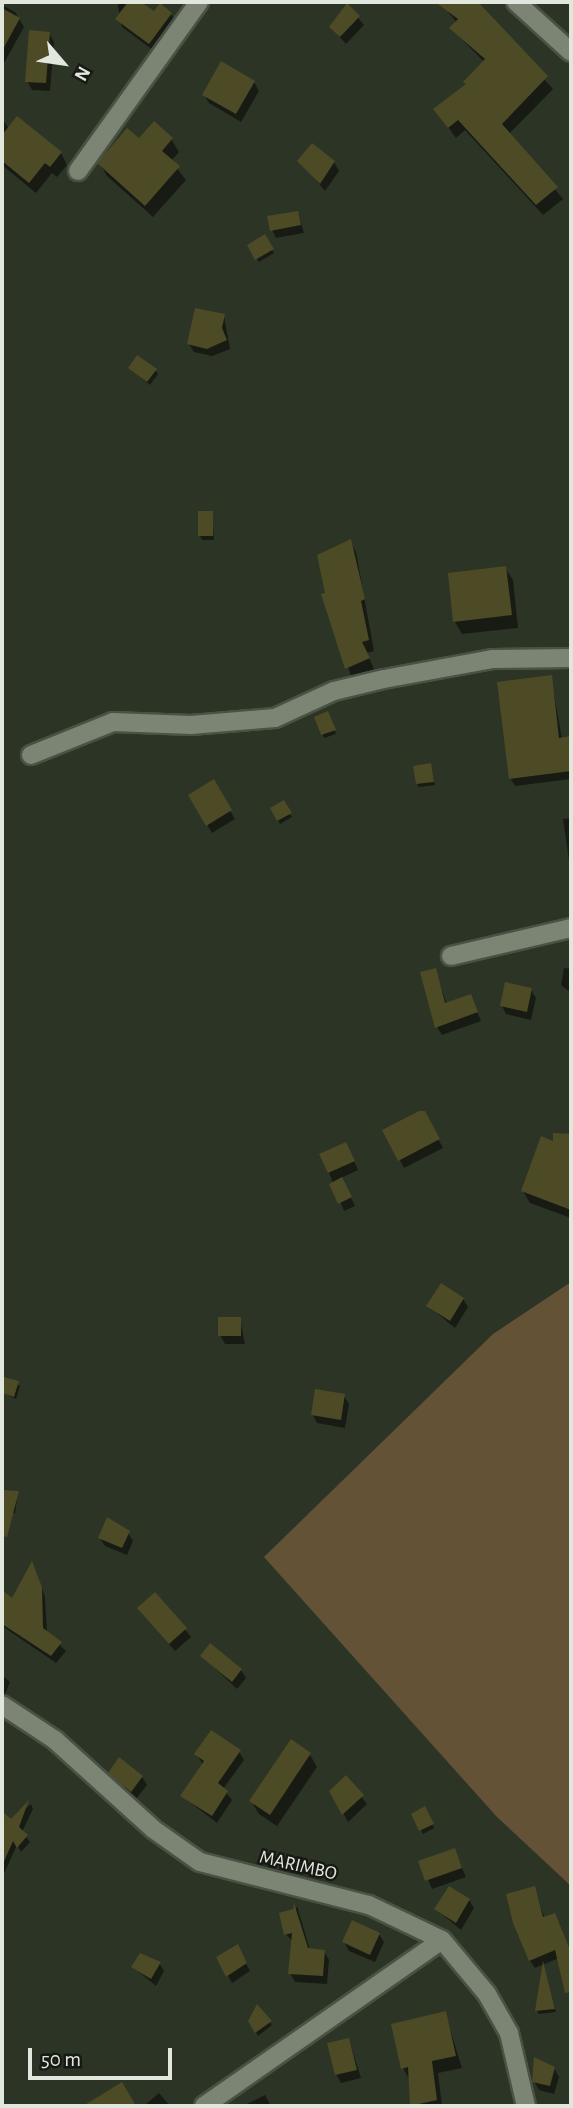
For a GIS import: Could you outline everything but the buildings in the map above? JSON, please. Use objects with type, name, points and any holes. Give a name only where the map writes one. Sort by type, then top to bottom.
[{"type":"street","points":[[78,171],[199,2]]},
{"type":"street","points":[[516,2],[571,52]]},
{"type":"street","points":[[31,755],[113,722],[191,726],[275,718],[334,691],[384,679],[493,659],[571,658]]},
{"type":"street","points":[[450,956],[571,928]]},
{"type":"street","name":"MARIMBO","points":[[2,1706],[55,1740],[153,1829],[200,1862],[369,1905],[442,1940],[487,1994],[509,2033],[526,2106]]},
{"type":"street","points":[[204,2106],[442,1940]]},
{"type":"shaded area","points":[[571,1282],[571,1886],[497,1817],[264,1557],[493,1334]]}]
